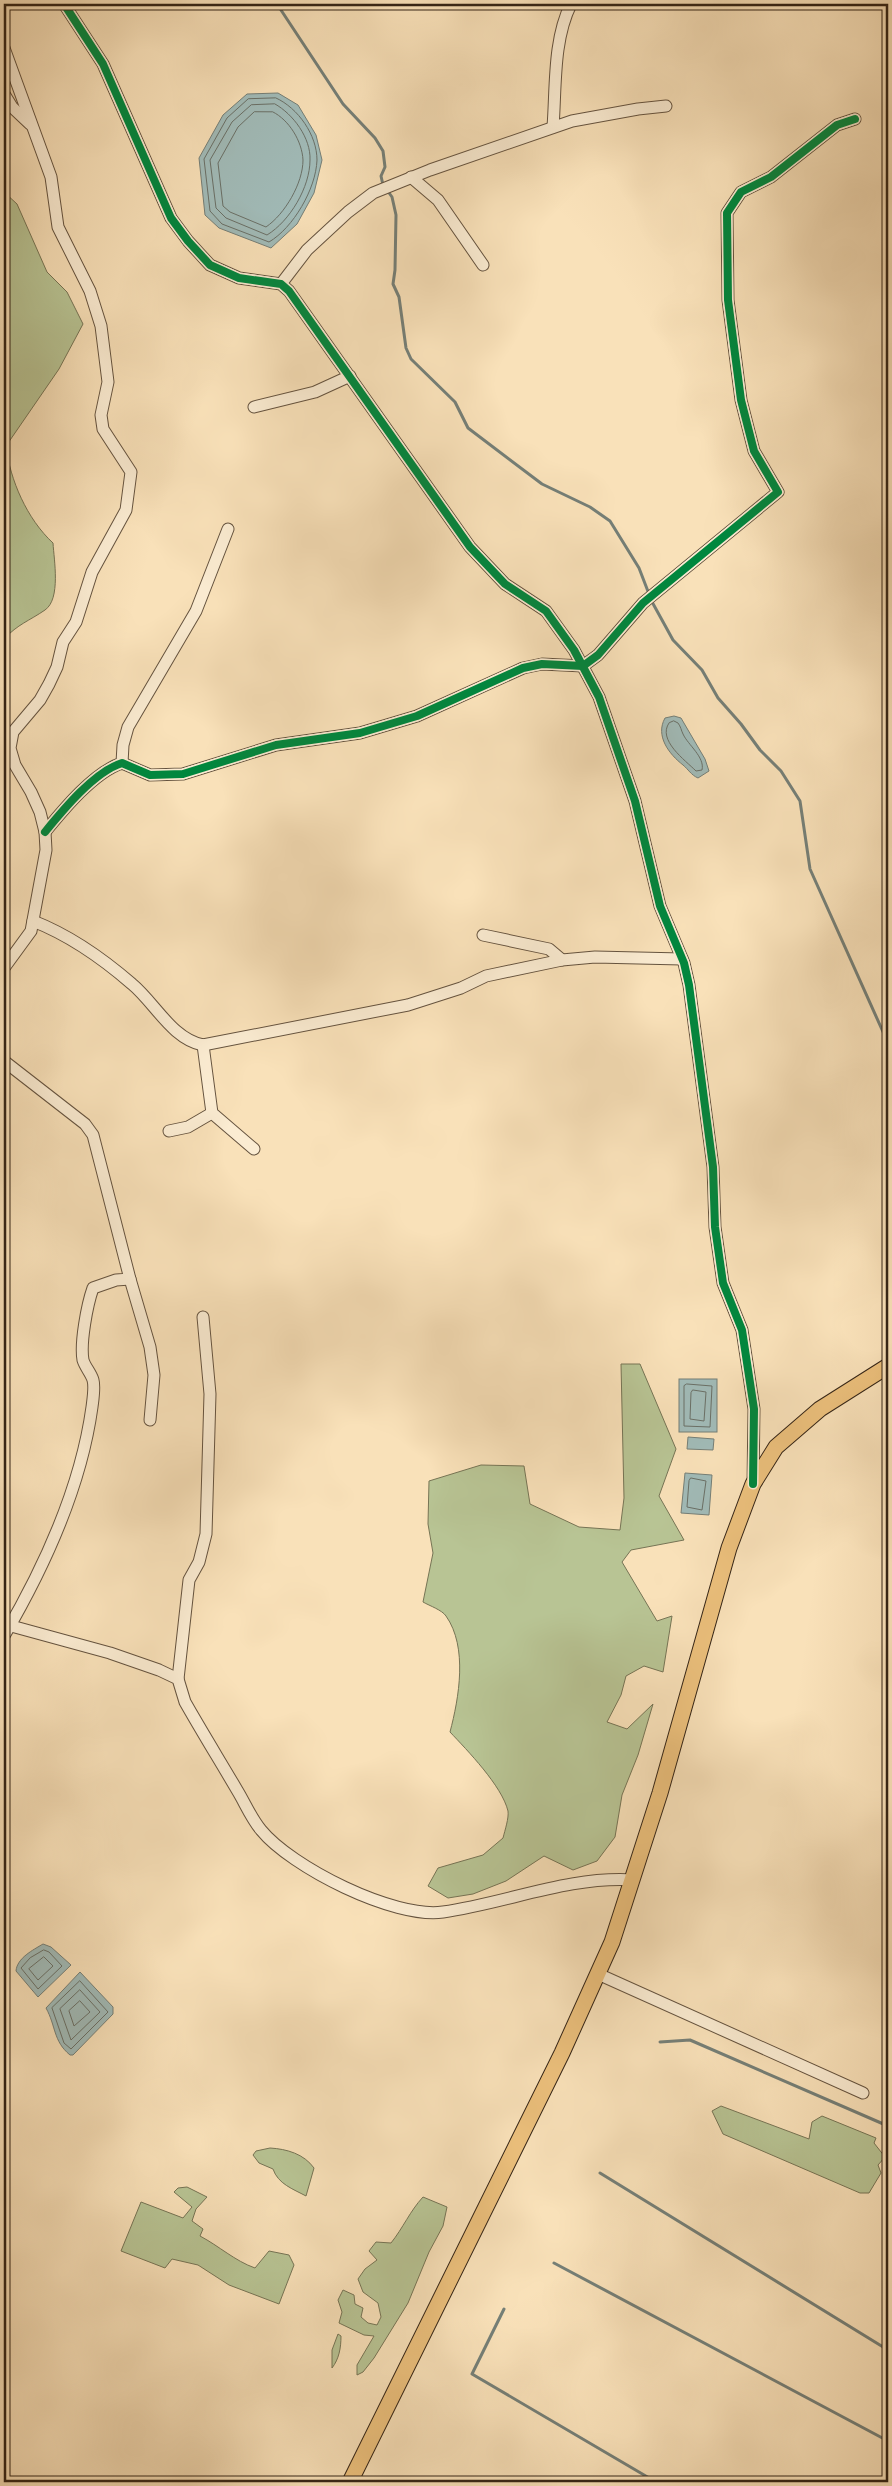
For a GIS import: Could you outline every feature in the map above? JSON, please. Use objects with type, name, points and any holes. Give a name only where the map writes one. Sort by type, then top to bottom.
[{"type":"main road","points":[[350,2482],[562,2053],[612,1942],[660,1793],[729,1548],[754,1484],[776,1447],[820,1409],[888,1366]]},
{"type":"street","points":[[64,4],[103,64],[171,218],[188,241],[210,265],[239,278],[281,284],[289,291],[470,547],[505,584],[546,611],[574,650],[599,697],[635,801],[660,906],[682,959],[689,984],[713,1168],[715,1227],[723,1283],[742,1330],[754,1409],[754,1484]]},
{"type":"street","points":[[554,127],[558,56],[565,16],[571,4]]},
{"type":"street","points":[[4,48],[21,91],[30,125],[51,177],[58,227],[90,290],[101,326],[108,382],[101,414],[103,430],[131,472],[126,510],[92,572],[83,604],[70,634],[63,642],[53,676],[40,700],[13,732],[10,748],[16,765],[31,792],[45,832],[46,850],[30,931],[22,945],[4,968]]},
{"type":"street","points":[[4,94],[12,107],[30,125]]},
{"type":"street","points":[[281,284],[307,250],[348,212],[373,193],[411,177],[572,121],[666,106]]},
{"type":"street","points":[[122,763],[150,775],[183,774],[276,745],[360,733],[417,716],[524,668],[542,664],[582,666],[598,654],[643,604],[778,492],[754,451],[741,400],[728,300],[727,213],[741,192],[771,177],[837,125],[855,119]]},
{"type":"street","points":[[411,177],[438,200],[483,265]]},
{"type":"street","points":[[254,407],[315,392],[350,376]]},
{"type":"street","points":[[122,763],[123,744],[128,727],[196,611],[228,529]]},
{"type":"street","points":[[45,832],[65,808],[90,785],[122,763]]},
{"type":"street","points":[[32,921],[54,929],[84,947],[133,985],[179,1034],[193,1043],[203,1045],[408,1005],[461,988],[486,976],[562,960],[595,957],[682,959]]},
{"type":"street","points":[[484,935],[549,949],[562,960]]},
{"type":"street","points":[[203,1045],[212,1113],[254,1149]]},
{"type":"street","points":[[4,1061],[85,1124],[93,1135],[111,1197],[130,1279],[150,1347],[154,1376],[150,1420]]},
{"type":"street","points":[[169,1132],[188,1127],[212,1113]]},
{"type":"street","points":[[130,1279],[116,1280],[94,1288],[90,1298],[83,1344],[83,1360],[94,1382],[88,1432],[73,1488],[59,1526],[5,1629],[110,1653],[159,1670],[178,1679]]},
{"type":"street","points":[[203,1317],[210,1394],[206,1534],[199,1562],[189,1580],[178,1679],[185,1702],[260,1829],[283,1852],[322,1875],[380,1903],[410,1910],[440,1913],[490,1904],[572,1883],[607,1878],[633,1880]]},
{"type":"street","points":[[598,1974],[863,2093]]},
{"type":"green space","points":[[4,192],[17,204],[47,272],[67,292],[83,324],[59,369],[6,446],[11,472],[21,498],[35,522],[53,543],[55,588],[50,605],[45,610],[14,630],[4,639]]},
{"type":"green space","points":[[621,1364],[640,1364],[676,1449],[659,1496],[684,1540],[631,1550],[622,1562],[657,1621],[672,1616],[663,1672],[644,1666],[626,1676],[621,1695],[607,1722],[627,1729],[653,1704],[638,1755],[622,1795],[615,1837],[597,1861],[573,1870],[544,1856],[506,1881],[473,1894],[448,1898],[428,1886],[438,1868],[483,1855],[503,1838],[508,1811],[499,1791],[491,1780],[450,1732],[460,1673],[457,1642],[453,1628],[446,1616],[423,1602],[433,1553],[428,1524],[429,1481],[481,1465],[524,1466],[530,1504],[579,1527],[620,1530],[624,1498]]},
{"type":"green space","points":[[721,2106],[809,2139],[812,2122],[822,2116],[876,2138],[874,2143],[885,2157],[878,2165],[881,2173],[869,2193],[860,2193],[723,2134],[712,2111]]},
{"type":"green space","points":[[270,2148],[295,2153],[314,2168],[306,2196],[278,2179],[273,2169],[259,2163],[253,2155],[256,2151]]},
{"type":"green space","points":[[187,2187],[207,2197],[196,2209],[192,2221],[203,2229],[200,2236],[255,2268],[269,2251],[289,2255],[294,2265],[279,2304],[229,2285],[198,2265],[172,2259],[165,2268],[121,2251],[141,2202],[183,2218],[192,2207],[174,2192],[178,2188]]},
{"type":"green space","points":[[423,2197],[447,2207],[443,2226],[429,2252],[408,2303],[374,2358],[363,2372],[357,2375],[357,2365],[374,2336],[364,2335],[339,2323],[342,2312],[338,2300],[343,2290],[354,2295],[355,2304],[363,2308],[361,2317],[368,2323],[377,2325],[381,2317],[378,2303],[363,2292],[358,2279],[365,2269],[377,2260],[369,2251],[376,2242],[391,2243]]},
{"type":"green space","points":[[338,2334],[341,2336],[340,2349],[332,2368],[332,2350]]},
{"type":"water","points":[[278,93],[298,105],[316,135],[322,160],[314,193],[297,224],[271,248],[219,228],[205,215],[199,158],[223,115],[247,94]]},
{"type":"water","points":[[674,716],[681,718],[705,759],[709,771],[698,778],[691,774],[673,756],[665,744],[662,725],[665,718]]},
{"type":"water","points":[[679,1379],[717,1379],[717,1432],[679,1432]]},
{"type":"water","points":[[688,1437],[714,1439],[713,1450],[687,1449]]},
{"type":"water","points":[[685,1473],[712,1475],[709,1515],[681,1513]]},
{"type":"water","points":[[43,1944],[51,1947],[71,1965],[38,1997],[16,1971],[22,1958]]},
{"type":"water","points":[[80,1972],[113,2007],[113,2014],[73,2055],[70,2055],[60,2044],[46,2008]]},
{"type":"waterway","points":[[277,4],[343,104],[375,138],[383,151],[385,167],[381,176],[383,185]]},
{"type":"waterway","points":[[387,190],[392,197],[396,215],[393,284],[399,297],[406,348],[411,359],[455,402],[468,428],[542,484],[590,507],[610,521],[639,568],[649,594]]},
{"type":"waterway","points":[[651,600],[673,640],[702,670],[718,698],[741,724],[760,750],[781,771],[800,801],[810,869],[888,1043]]},
{"type":"waterway","points":[[660,2042],[690,2040],[888,2126]]},
{"type":"waterway","points":[[600,2173],[888,2350]]},
{"type":"waterway","points":[[554,2263],[888,2441]]},
{"type":"waterway","points":[[504,2309],[472,2374],[656,2482]]},
{"type":"cycle path","points":[[64,4],[103,64],[171,218],[188,241],[210,265],[239,278],[281,284],[289,291],[470,547],[505,584],[546,611],[574,650],[599,697],[635,801],[660,906],[684,963],[689,985],[713,1167],[715,1227],[723,1283],[742,1330],[754,1409],[753,1484]]},
{"type":"cycle path","points":[[45,832],[90,783],[101,774],[122,763],[150,775],[183,774],[276,745],[360,733],[417,716],[523,668],[542,664],[583,666],[598,655],[643,603],[778,492],[754,451],[741,400],[728,300],[727,213],[741,192],[771,177],[837,125],[855,119]]}]
